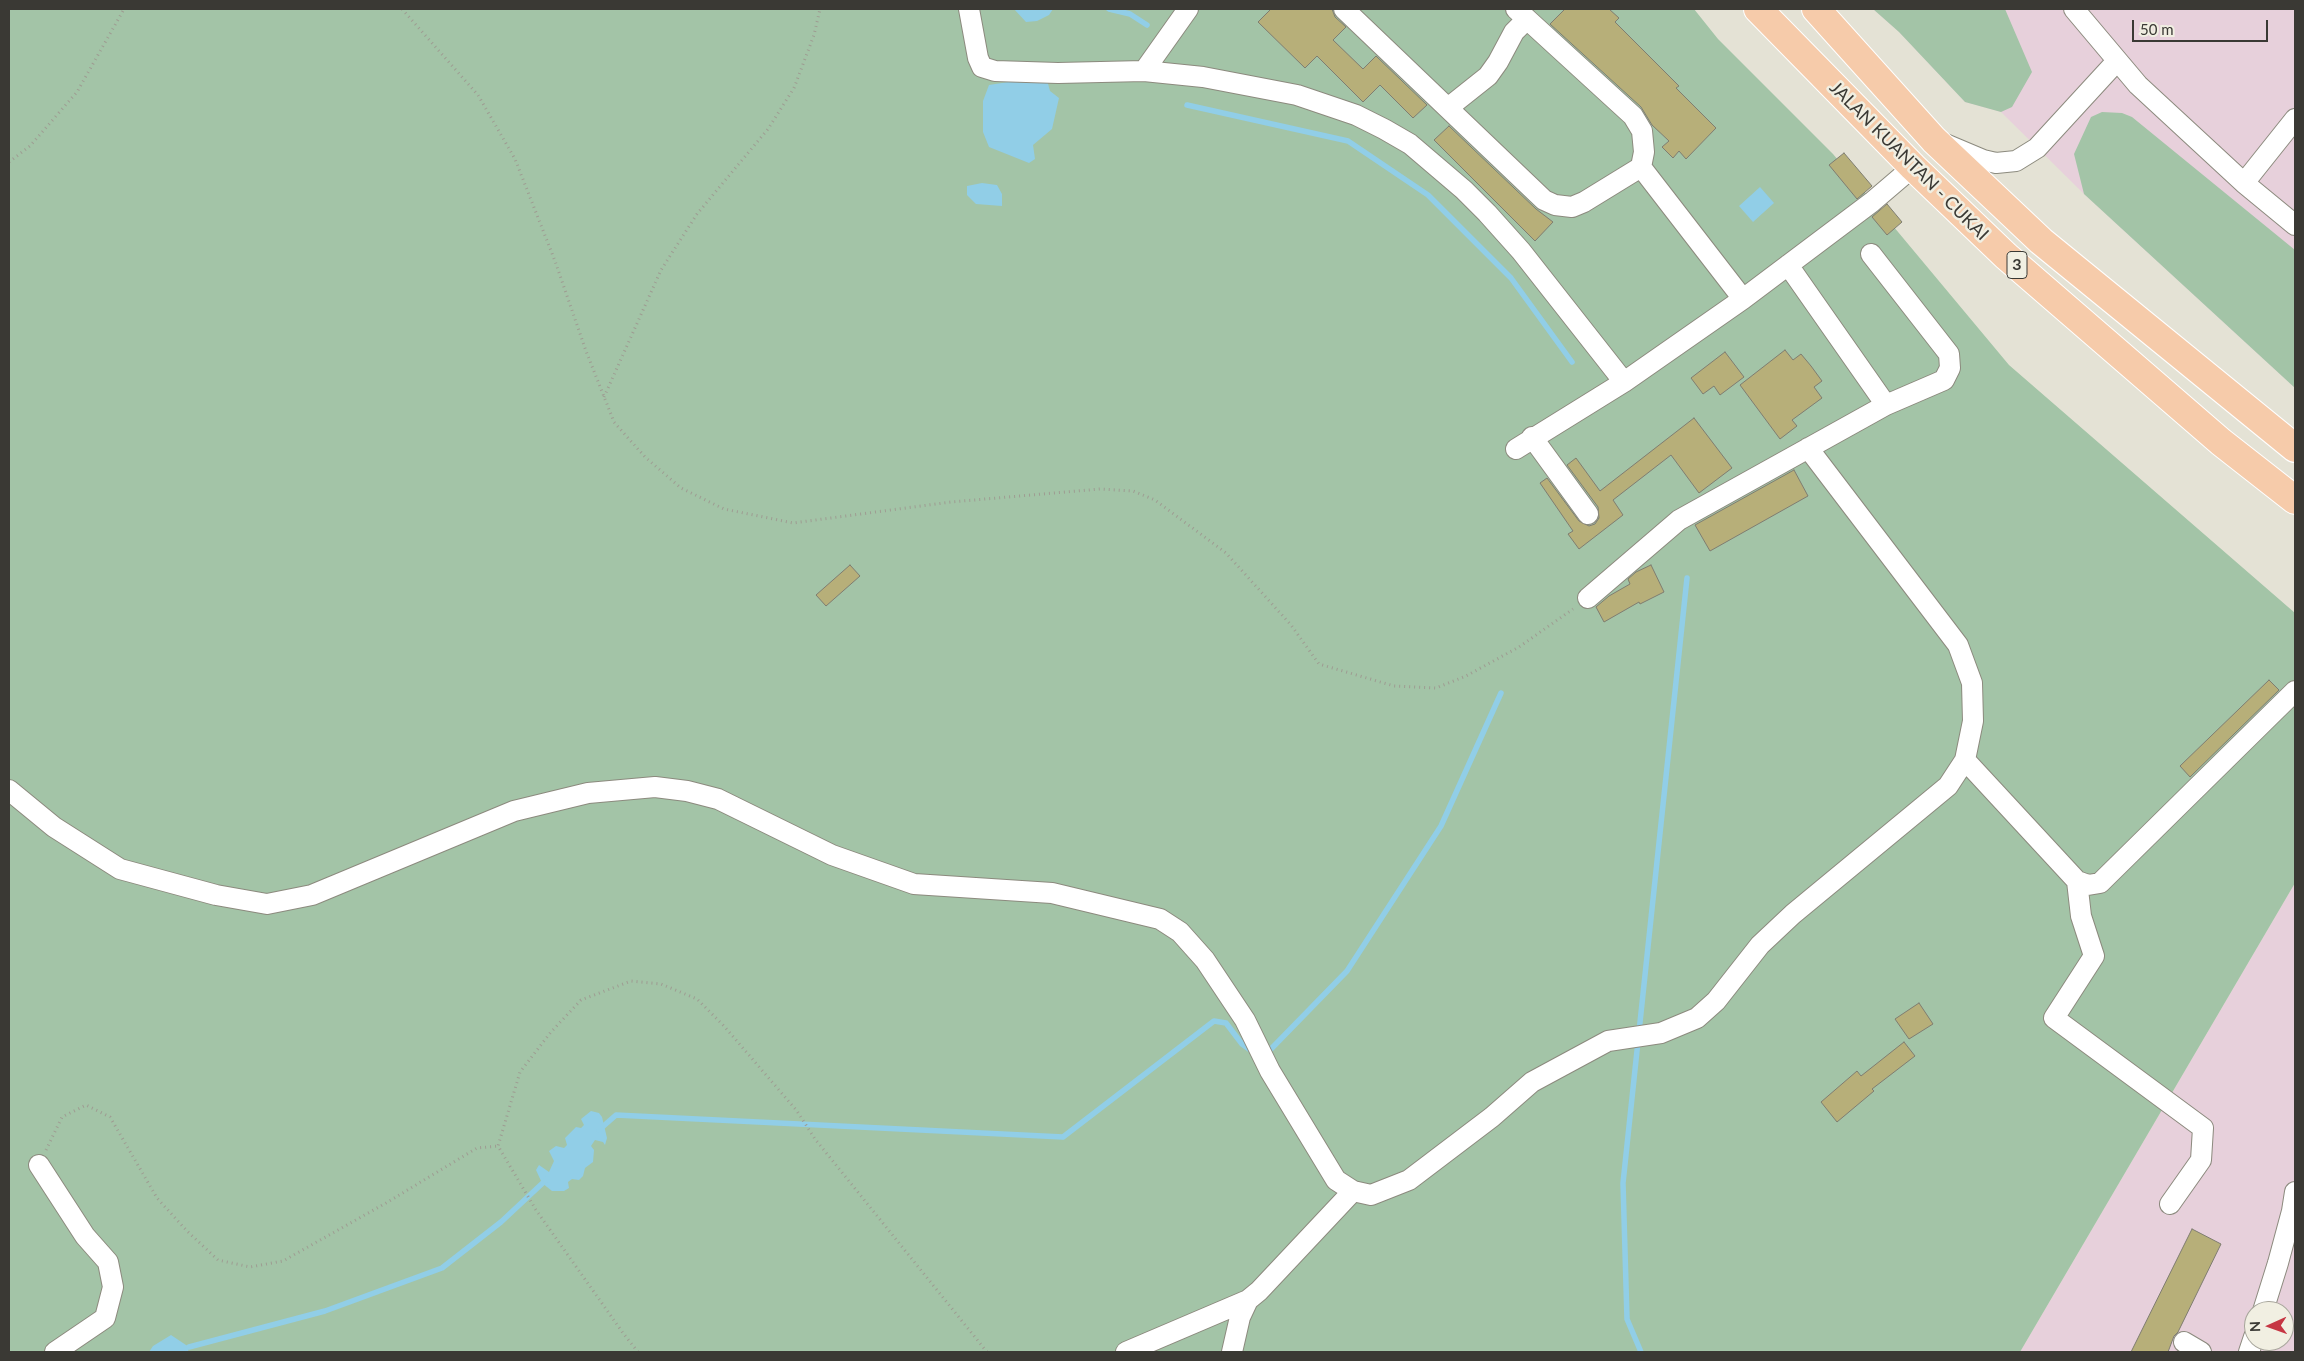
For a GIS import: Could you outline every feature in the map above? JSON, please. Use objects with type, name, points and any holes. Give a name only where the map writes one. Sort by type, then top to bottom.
[{"type":"highway","name":"JALAN KUANTAN - CUKAI","points":[[1758,9],[1913,167],[2006,256],[2222,442],[2295,500]]},
{"type":"highway","name":"JALAN KUANTAN - CUKAI","points":[[1816,9],[1934,140],[2041,241],[2295,448]]},
{"type":"street","points":[[969,9],[978,58],[982,67],[995,71],[1058,73],[1144,71],[1203,77],[1297,95],[1356,115],[1410,144],[1464,190],[1521,251],[1624,382]]},
{"type":"street","points":[[1144,71],[1188,9]]},
{"type":"street","points":[[1344,9],[1449,107],[1544,200],[1555,205],[1572,207],[1584,202],[1641,166],[1644,152],[1642,131],[1633,116],[1521,14],[1514,32],[1488,76],[1449,107]]},
{"type":"street","points":[[2074,9],[2116,62],[2138,86],[2244,183],[2295,225]]},
{"type":"street","points":[[1934,140],[1983,160],[1996,163],[2016,161],[2037,148],[2116,62]]},
{"type":"street","points":[[2244,183],[2295,119]]},
{"type":"street","points":[[1641,166],[1743,299]]},
{"type":"street","points":[[1516,449],[1532,437],[1624,382],[1743,299],[1872,202],[1913,167]]},
{"type":"street","points":[[1588,598],[1678,520],[1886,405],[1944,380],[1950,368],[1949,354],[1871,254]]},
{"type":"street","points":[[1788,265],[1886,405]]},
{"type":"street","points":[[1532,437],[1588,514]]},
{"type":"street","points":[[9,790],[54,827],[120,869],[216,895],[267,904],[312,895],[514,811],[588,793],[655,787],[687,791],[718,799],[832,855],[914,884],[1052,893],[1160,919],[1180,932],[1205,960],[1245,1020],[1270,1071],[1336,1180],[1353,1191],[1371,1195],[1409,1180],[1492,1117],[1532,1082],[1608,1041],[1660,1034],[1698,1018],[1716,1002],[1760,945],[1793,914],[1948,786],[1965,760],[1973,721],[1972,683],[1958,645],[1808,448]]},
{"type":"street","points":[[1965,760],[2077,880],[2088,885],[2100,883],[2295,691]]},
{"type":"street","points":[[2077,880],[2081,916],[2094,956],[2054,1018],[2202,1128],[2201,1160],[2170,1204]]},
{"type":"street","points":[[39,1165],[85,1236],[108,1262],[112,1287],[106,1318],[55,1352]]},
{"type":"street","points":[[1126,1352],[1248,1300],[1259,1291],[1353,1191]]},
{"type":"street","points":[[2265,1301],[2294,1206]]},
{"type":"street","points":[[1232,1352],[1240,1317],[1248,1300]]},
{"type":"path","points":[[9,162],[30,146],[77,92],[124,9]]},
{"type":"path","points":[[402,9],[428,35],[478,95],[514,159],[555,261],[586,352],[614,422],[645,457],[681,488],[724,509],[792,523],[951,502],[1100,489],[1133,491],[1155,500],[1226,553],[1291,625],[1319,664],[1394,686],[1436,688],[1466,676],[1519,647],[1588,598]]},
{"type":"path","points":[[604,397],[661,270],[697,214],[768,129],[794,88],[814,35],[820,9]]},
{"type":"path","points":[[638,1352],[536,1210],[498,1146],[520,1072],[551,1032],[581,1000],[631,981],[662,984],[697,999],[724,1026],[797,1111],[815,1139],[987,1352]]},
{"type":"path","points":[[39,1165],[62,1117],[86,1105],[110,1117],[156,1198],[187,1232],[218,1260],[250,1267],[283,1261],[378,1208],[477,1148],[498,1146]]},
{"type":"shaded area","points":[[1873,9],[2295,9],[2295,388],[2084,194],[2001,112],[1965,102],[1899,32]]},
{"type":"shaded area","points":[[2295,883],[2295,1352],[2020,1352]]},
{"type":"green space","points":[[9,9],[1694,9],[1718,39],[1833,154],[2009,365],[2295,613],[2295,883],[2020,1352],[9,1352]]},
{"type":"green space","points":[[1873,9],[2005,9],[2032,72],[2012,107],[2001,112],[1965,102],[1899,32]]},
{"type":"green space","points":[[2102,112],[2122,113],[2132,117],[2295,250],[2295,388],[2084,194],[2074,154],[2091,117]]},
{"type":"water","points":[[1014,9],[1053,9],[1049,15],[1037,21],[1026,22]]},
{"type":"water","points":[[1021,80],[1047,80],[1050,91],[1059,98],[1052,129],[1033,145],[1035,159],[1029,163],[989,147],[983,132],[983,101],[989,85]]},
{"type":"water","points":[[982,183],[997,185],[1002,194],[1002,206],[976,204],[967,195],[967,186]]},
{"type":"water","points":[[1760,187],[1774,203],[1753,222],[1739,206]]},
{"type":"water","points":[[591,1111],[599,1113],[602,1117],[607,1138],[605,1145],[603,1142],[595,1140],[591,1146],[594,1150],[593,1162],[585,1168],[583,1176],[579,1180],[572,1179],[568,1182],[569,1188],[564,1191],[552,1191],[542,1183],[536,1170],[539,1165],[549,1172],[554,1161],[549,1151],[556,1146],[564,1148],[567,1145],[565,1138],[576,1127],[581,1128],[584,1125],[581,1119]]},
{"type":"water","points":[[171,1335],[189,1347],[188,1352],[149,1352],[153,1346]]},
{"type":"building","points":[[1271,9],[1332,9],[1335,17],[1346,27],[1333,40],[1363,69],[1376,56],[1427,105],[1413,118],[1380,85],[1363,102],[1317,56],[1305,68],[1258,22]]},
{"type":"building","points":[[1565,9],[1609,9],[1619,18],[1615,22],[1679,86],[1676,88],[1716,128],[1686,159],[1679,151],[1673,158],[1662,147],[1669,141],[1652,125],[1641,107],[1550,24]]},
{"type":"building","points":[[1449,126],[1536,209],[1553,222],[1535,241],[1434,140]]},
{"type":"building","points":[[1844,153],[1872,186],[1857,199],[1829,165]]},
{"type":"building","points":[[1887,204],[1902,222],[1887,235],[1872,217]]},
{"type":"building","points":[[1785,350],[1793,360],[1801,354],[1811,366],[1822,381],[1814,387],[1822,398],[1792,420],[1797,426],[1780,439],[1740,385]]},
{"type":"building","points":[[1725,352],[1744,377],[1720,395],[1714,386],[1703,394],[1691,378]]},
{"type":"building","points":[[1694,418],[1732,468],[1699,493],[1671,455],[1613,500],[1623,515],[1579,549],[1568,534],[1573,531],[1540,483],[1547,478],[1579,521],[1589,526],[1595,524],[1599,518],[1598,507],[1567,465],[1576,458],[1600,491]]},
{"type":"building","points":[[1794,470],[1808,496],[1710,551],[1695,525]]},
{"type":"building","points":[[850,565],[860,576],[826,606],[816,595]]},
{"type":"building","points":[[1651,565],[1664,592],[1640,604],[1639,602],[1604,622],[1596,607],[1609,596],[1630,584],[1628,579],[1636,572]]},
{"type":"building","points":[[2269,680],[2279,690],[2190,777],[2180,766]]},
{"type":"building","points":[[1919,1003],[1933,1024],[1909,1039],[1895,1019]]},
{"type":"building","points":[[1904,1042],[1915,1056],[1872,1089],[1874,1091],[1837,1122],[1821,1102],[1857,1071],[1861,1076]]},
{"type":"building","points":[[2192,1229],[2221,1244],[2178,1332],[2174,1336],[2168,1352],[2131,1352]]},
{"type":"waterway","points":[[1109,9],[1130,14],[1147,25]]},
{"type":"waterway","points":[[1187,105],[1348,141],[1428,195],[1511,278],[1572,362]]},
{"type":"waterway","points":[[1641,1352],[1627,1319],[1623,1183],[1687,578]]},
{"type":"waterway","points":[[1264,1050],[1271,1049],[1347,971],[1441,826],[1501,693]]},
{"type":"waterway","points":[[599,1130],[616,1115],[1063,1137],[1214,1021],[1226,1023],[1242,1044],[1253,1052]]},
{"type":"waterway","points":[[189,1347],[325,1311],[442,1268],[501,1222],[547,1179]]}]
